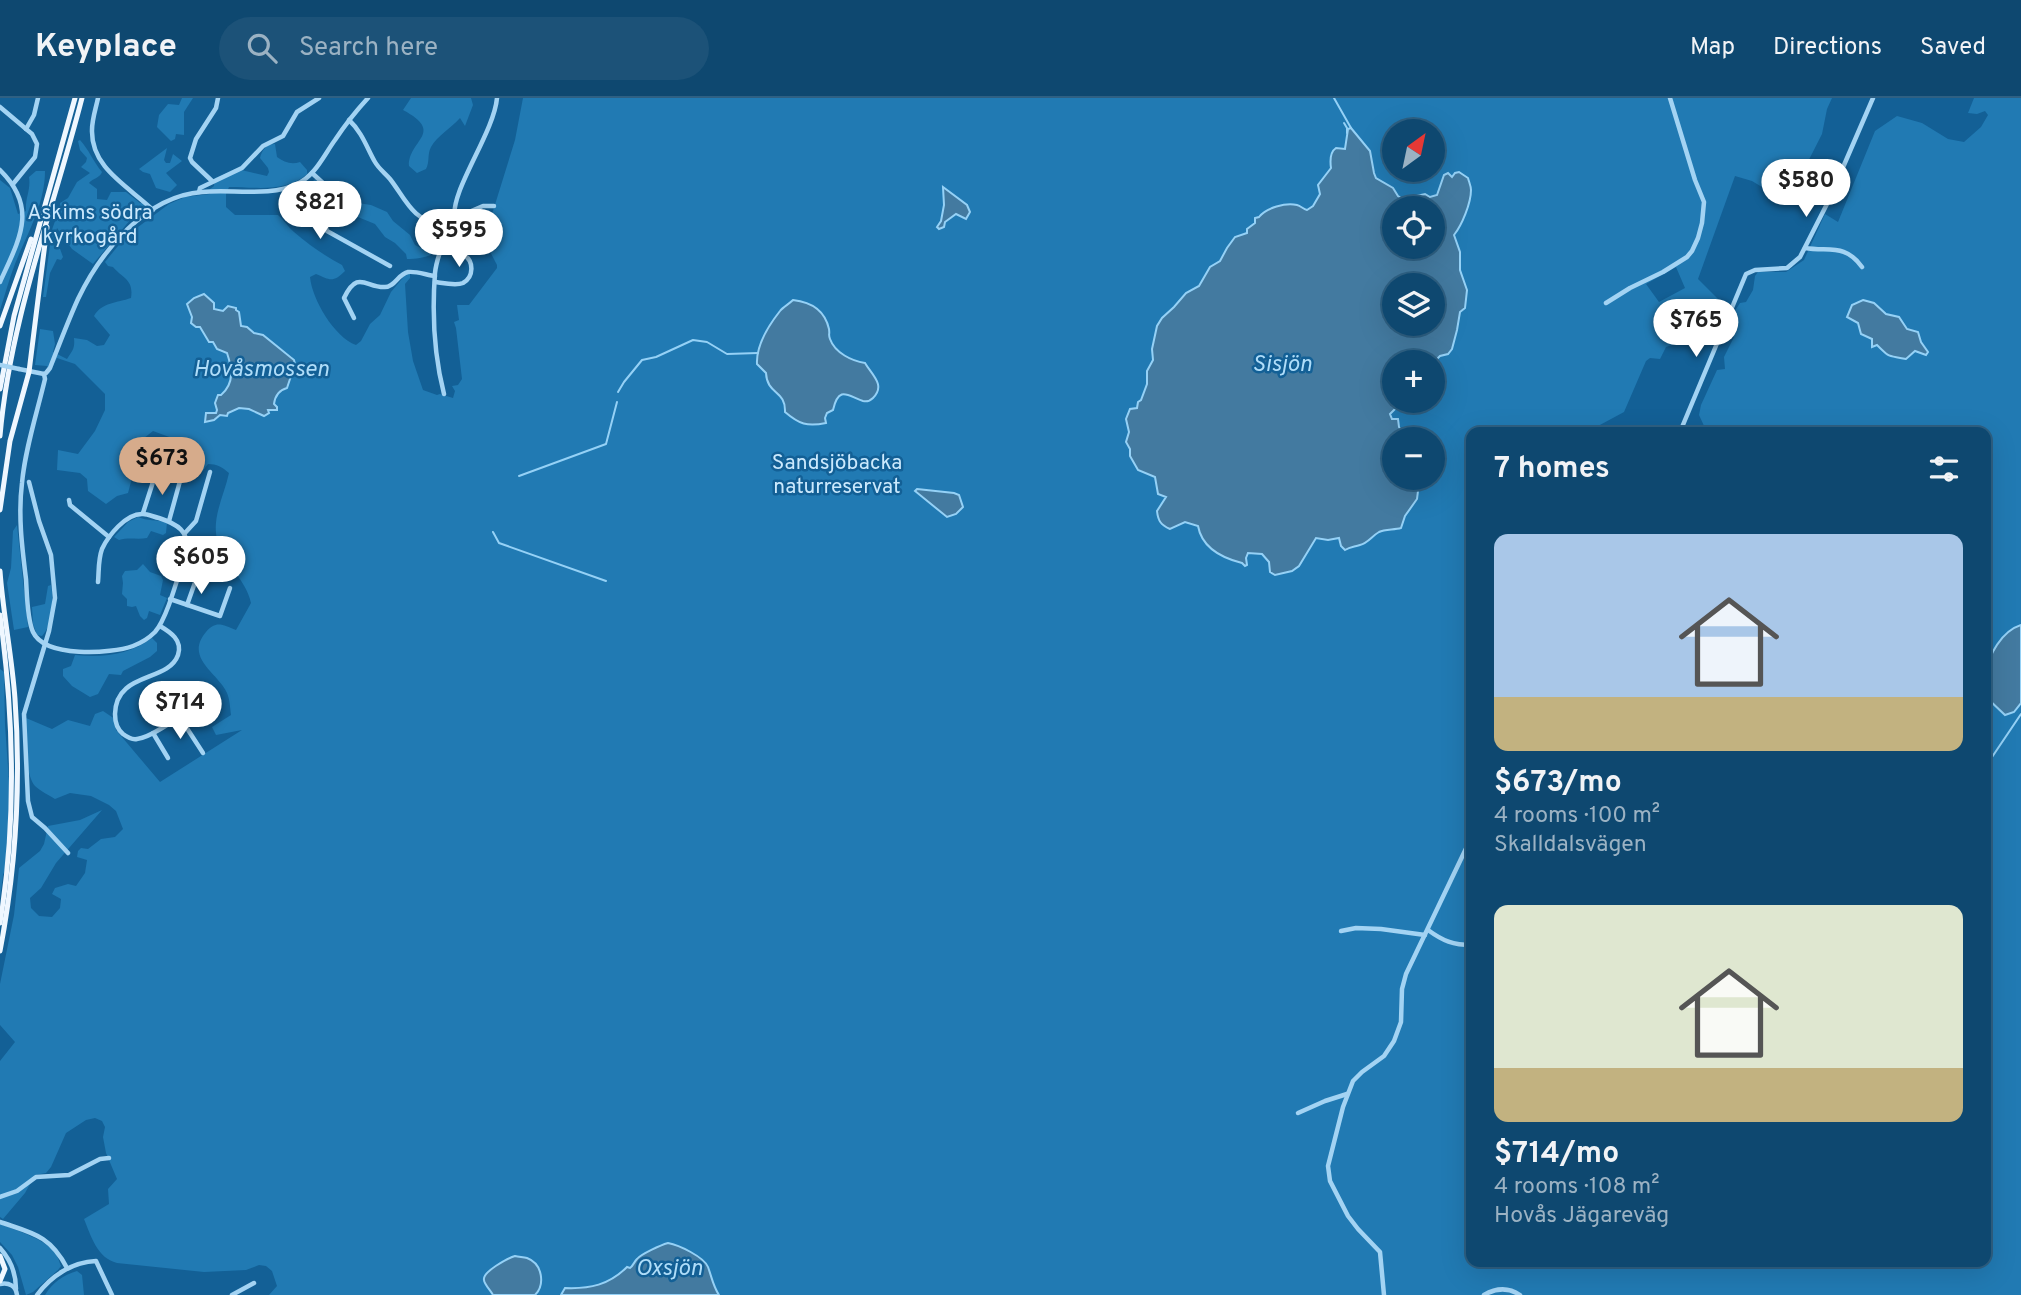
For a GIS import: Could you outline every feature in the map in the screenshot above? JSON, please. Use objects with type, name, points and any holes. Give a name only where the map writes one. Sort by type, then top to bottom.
[{"type":"main road","points":[[0,389],[10,332],[36,231],[75,98]]},
{"type":"main road","points":[[0,436],[5,390],[24,295],[82,98]]},
{"type":"main road","points":[[0,510],[10,441],[29,372],[48,217]]},
{"type":"main road","points":[[0,326],[36,231]]},
{"type":"main road","points":[[0,571],[15,700],[18,764],[14,856],[0,951]]},
{"type":"main road","points":[[0,615],[7,669],[12,749],[9,854],[0,923]]},
{"type":"main road","points":[[0,1256],[5,1269],[0,1282]]},
{"type":"street","points":[[26,129],[34,115],[38,98]]},
{"type":"street","points":[[98,98],[92,130],[96,155],[105,168],[153,209]]},
{"type":"street","points":[[212,181],[190,158],[196,139],[216,108],[218,98]]},
{"type":"street","points":[[199,192],[200,188],[212,181],[239,170],[262,146],[283,136],[298,112],[319,98]]},
{"type":"street","points":[[0,365],[44,374],[48,371],[90,276],[123,234],[153,209],[174,198],[199,192],[281,190],[298,184],[312,173],[368,98]]},
{"type":"street","points":[[455,218],[453,211],[457,198],[491,126],[497,98]]},
{"type":"street","points":[[1606,303],[1675,265],[1692,251],[1704,202],[1670,98]]},
{"type":"street","points":[[1682,427],[1746,275],[1755,270],[1790,267],[1800,257],[1828,202],[1873,98]]},
{"type":"street","points":[[0,107],[26,129],[36,142],[37,152],[13,184]]},
{"type":"street","points":[[349,120],[363,138],[377,166],[409,207],[426,220],[442,224],[483,206],[494,206]]},
{"type":"street","points":[[0,170],[13,184],[23,208],[19,242],[0,282]]},
{"type":"street","points":[[312,173],[340,201],[326,222],[329,233],[390,266]]},
{"type":"street","points":[[442,224],[444,238],[438,257],[434,306],[437,353],[444,394]]},
{"type":"street","points":[[354,318],[344,298],[358,282],[387,287],[408,272],[462,283],[471,272],[468,258],[443,247]]},
{"type":"street","points":[[1805,248],[1841,250],[1850,254],[1862,267]]},
{"type":"street","points":[[44,374],[21,489],[20,528],[34,635],[45,644],[85,652],[123,649],[147,639],[160,626],[186,552],[187,540],[185,533],[168,521],[143,514],[131,517],[109,537],[99,559],[98,582]]},
{"type":"street","points":[[143,514],[162,454]]},
{"type":"street","points":[[185,533],[196,521],[210,472]]},
{"type":"street","points":[[168,521],[180,481]]},
{"type":"street","points":[[29,482],[52,563],[54,609],[24,714],[28,801],[32,817],[68,853]]},
{"type":"street","points":[[21,489],[30,490]]},
{"type":"street","points":[[69,500],[70,505],[109,537]]},
{"type":"street","points":[[187,605],[208,547]]},
{"type":"street","points":[[170,599],[220,616],[230,588]]},
{"type":"street","points":[[160,626],[179,643],[177,657],[166,668],[124,690],[115,712],[118,729],[129,738],[138,739],[153,733],[207,698]]},
{"type":"street","points":[[179,716],[202,753]]},
{"type":"street","points":[[153,733],[168,758]]},
{"type":"street","points":[[1384,1295],[1380,1252],[1357,1229],[1330,1181],[1328,1173],[1333,1144],[1348,1094],[1357,1076],[1384,1056],[1394,1041],[1401,1022],[1403,983],[1466,849]]},
{"type":"street","points":[[1340,931],[1356,928],[1427,933],[1451,944],[1466,945]]},
{"type":"street","points":[[1298,1113],[1348,1094]]},
{"type":"street","points":[[0,1197],[17,1191],[36,1177],[69,1175],[98,1160],[109,1158]]},
{"type":"street","points":[[0,1222],[24,1228],[52,1246],[59,1252],[66,1268]]},
{"type":"street","points":[[0,1248],[12,1267],[16,1292]]},
{"type":"street","points":[[37,1295],[50,1280],[66,1268],[96,1261],[112,1295]]},
{"type":"street","points":[[0,1282],[7,1283],[16,1292]]},
{"type":"street","points":[[232,1295],[254,1283]]},
{"type":"street","points":[[1484,1295],[1501,1289],[1520,1295]]},
{"type":"green space","points":[[182,98],[193,98],[184,112],[184,135],[176,134],[171,141],[157,127],[159,115],[168,104],[179,105]]},
{"type":"green space","points":[[411,98],[471,98],[473,105],[465,126],[460,118],[440,136],[430,150],[426,169],[417,173],[409,166],[410,157],[424,131],[416,118],[403,110]]},
{"type":"green space","name":"Sandsjöbacka naturreservat","points":[[523,98],[1832,98],[1822,134],[1787,203],[1786,190],[1762,187],[1735,176],[1698,279],[1725,306],[1721,313],[1714,313],[1699,320],[1685,340],[1682,332],[1675,344],[1666,347],[1660,359],[1650,358],[1646,361],[1624,412],[1598,427],[1466,427],[1466,1267],[1991,1267],[1991,427],[1705,427],[1699,415],[1717,370],[1725,369],[1724,357],[1734,337],[1723,329],[1740,303],[1746,302],[1753,290],[1755,276],[1758,272],[1786,272],[1804,260],[1825,214],[1838,222],[1875,131],[1897,116],[1922,123],[1948,139],[1964,142],[1981,127],[1988,115],[1985,111],[1968,113],[1974,98],[2021,98],[2021,1295],[719,1295],[704,1261],[675,1295],[269,1295],[277,1286],[272,1271],[266,1266],[204,1272],[117,1263],[104,1256],[96,1246],[84,1219],[109,1204],[108,1189],[117,1179],[106,1153],[103,1137],[105,1127],[102,1121],[95,1118],[86,1120],[66,1133],[51,1167],[46,1173],[35,1175],[25,1193],[3,1219],[0,1217],[0,1061],[15,1042],[0,1025],[0,984],[14,915],[19,868],[40,851],[48,826],[80,820],[102,810],[56,863],[41,888],[30,898],[31,908],[39,916],[52,917],[60,908],[61,899],[52,894],[55,888],[68,884],[76,886],[85,873],[87,860],[77,857],[78,851],[81,848],[88,849],[101,839],[115,837],[123,829],[116,811],[91,796],[70,793],[55,799],[35,786],[27,763],[26,718],[52,729],[68,720],[90,726],[95,714],[103,711],[115,719],[116,730],[160,782],[242,730],[216,735],[212,727],[231,715],[229,701],[223,686],[205,665],[199,650],[200,641],[213,626],[220,625],[236,630],[251,603],[244,585],[218,543],[217,518],[229,473],[224,469],[208,464],[202,472],[169,462],[172,438],[153,431],[139,442],[128,493],[117,496],[106,504],[88,491],[87,479],[80,473],[57,470],[58,450],[78,454],[95,431],[105,410],[105,394],[75,364],[57,358],[49,374],[47,366],[35,365],[40,329],[53,331],[53,352],[67,359],[73,349],[74,338],[87,340],[97,346],[104,345],[110,335],[94,316],[106,305],[131,298],[129,283],[105,262],[126,236],[169,204],[185,197],[210,194],[215,178],[237,169],[267,176],[268,168],[260,158],[265,148],[275,144],[277,157],[288,162],[300,162],[307,174],[290,184],[280,186],[229,187],[226,207],[235,215],[278,215],[305,241],[342,265],[345,271],[334,279],[316,274],[310,277],[315,296],[325,316],[340,334],[356,345],[370,324],[380,315],[391,292],[406,274],[410,274],[405,284],[408,332],[413,361],[423,390],[453,398],[455,391],[452,386],[458,385],[462,379],[454,322],[459,320],[457,305],[469,305],[497,265],[484,240],[515,140]],"holes":[[[1676,267],[1685,288],[1659,302],[1646,284]],[[201,295],[214,303],[214,309],[223,311],[228,306],[236,308],[241,326],[263,335],[292,357],[287,388],[277,395],[274,408],[267,410],[264,416],[239,408],[205,422],[206,413],[216,413],[217,397],[229,386],[231,364],[227,353],[221,352],[213,342],[207,340],[195,318],[189,302]]]},
{"type":"green space","name":"Askims södra kyrkogård","points":[[80,140],[102,172],[89,183],[97,189],[97,199],[107,200],[111,192],[126,192],[143,203],[145,210],[131,219],[93,264],[72,249],[57,228],[55,235],[63,257],[61,260],[57,259],[50,273],[46,297],[43,297],[52,230],[60,203],[68,198],[77,182],[90,173],[81,167],[87,158],[80,150]]},
{"type":"green space","points":[[167,148],[164,160],[166,163],[170,163],[173,154],[182,161],[166,173],[177,185],[170,192],[156,188],[150,174],[139,169]]},
{"type":"green space","points":[[36,171],[45,171],[42,195],[0,310],[0,180],[10,188],[18,214],[26,211],[29,177]]},
{"type":"green space","points":[[316,178],[351,202],[371,205],[387,212],[393,221],[410,235],[415,245],[421,248],[428,243],[436,226],[440,227],[441,244],[435,253],[407,259],[406,254],[385,237],[375,224],[316,197],[309,185]]},
{"type":"green space","points":[[138,517],[167,522],[166,533],[163,535],[151,531],[147,538],[143,539],[119,540],[114,537],[128,522]]},
{"type":"green space","points":[[17,525],[28,627],[14,630],[7,583],[11,568],[13,531]]},
{"type":"green space","points":[[143,564],[150,572],[161,576],[163,580],[160,595],[167,598],[160,615],[149,611],[144,620],[136,606],[127,606],[127,599],[122,594],[122,576],[125,571],[137,570]]},
{"type":"green space","points":[[51,585],[50,619],[42,636],[37,635],[32,607],[45,604],[48,586]]},
{"type":"green space","points":[[152,638],[157,643],[157,651],[123,671],[121,675],[109,674],[98,694],[90,697],[72,686],[63,676],[63,669],[71,666],[75,655],[96,656],[125,652]]},
{"type":"green space","points":[[0,669],[4,672],[10,796],[5,870],[0,898]]},
{"type":"green space","points":[[0,1224],[48,1246],[56,1253],[61,1266],[33,1292],[26,1295],[18,1267],[12,1255],[0,1242]]},
{"type":"green space","points":[[77,1271],[82,1275],[84,1295],[45,1295],[58,1280]]},
{"type":"water","name":"Sisjön","points":[[1351,128],[1370,151],[1376,178],[1393,188],[1398,196],[1382,196],[1382,259],[1445,259],[1445,196],[1434,196],[1437,195],[1442,182],[1446,182],[1446,174],[1452,177],[1459,172],[1468,178],[1471,188],[1469,201],[1463,220],[1454,235],[1460,252],[1460,270],[1467,290],[1465,308],[1460,312],[1452,349],[1448,354],[1445,355],[1445,350],[1382,350],[1382,413],[1391,413],[1392,419],[1398,419],[1399,427],[1382,427],[1382,490],[1419,490],[1417,499],[1405,516],[1401,528],[1381,531],[1363,544],[1345,550],[1339,538],[1316,538],[1299,566],[1292,571],[1275,575],[1270,572],[1269,562],[1262,554],[1248,553],[1245,566],[1208,546],[1198,526],[1185,522],[1170,529],[1162,524],[1157,511],[1166,497],[1158,494],[1155,477],[1138,470],[1130,456],[1126,442],[1129,432],[1126,419],[1130,409],[1137,408],[1147,384],[1147,371],[1153,360],[1152,349],[1157,326],[1162,318],[1186,293],[1199,286],[1210,267],[1220,261],[1235,237],[1247,233],[1247,229],[1255,223],[1255,218],[1282,205],[1297,205],[1307,210],[1313,206],[1320,194],[1318,185],[1331,168],[1333,152],[1336,148],[1345,149],[1348,129]]},
{"type":"water","points":[[943,187],[967,205],[970,212],[966,219],[956,214],[939,229],[937,227],[944,205]]},
{"type":"water","name":"Hovåsmossen","points":[[204,294],[214,303],[214,309],[223,311],[228,306],[236,308],[241,326],[263,335],[294,360],[287,388],[275,399],[277,410],[268,410],[269,413],[264,416],[239,408],[227,416],[220,415],[205,422],[206,413],[216,413],[218,395],[229,385],[231,375],[227,353],[217,349],[200,327],[191,323],[192,317],[187,304]]},
{"type":"water","points":[[793,300],[811,305],[821,312],[832,344],[850,358],[865,363],[878,384],[877,393],[867,401],[845,394],[838,397],[833,410],[827,413],[826,423],[804,424],[785,412],[783,400],[757,364],[761,343],[768,329],[781,310]]},
{"type":"water","points":[[1863,300],[1874,303],[1886,314],[1899,317],[1907,329],[1918,332],[1928,352],[1926,355],[1915,351],[1906,359],[1890,356],[1877,345],[1872,347],[1872,339],[1861,334],[1858,323],[1847,317],[1852,305]]},
{"type":"water","points":[[915,491],[954,493],[959,495],[963,507],[956,514],[947,517]]},
{"type":"water","points":[[2021,625],[2021,703],[2014,712],[2005,715],[1991,702],[1991,657],[2002,638]]},
{"type":"water","name":"Oxsjön","points":[[668,1243],[691,1252],[706,1263],[719,1295],[561,1295],[565,1288],[591,1287],[606,1282],[627,1267],[630,1268],[643,1255]]},
{"type":"water","points":[[515,1256],[527,1258],[536,1265],[541,1275],[538,1291],[535,1295],[493,1295],[484,1277],[496,1266]]},
{"type":"waterway","points":[[1334,98],[1351,128]]},
{"type":"waterway","points":[[1344,123],[1347,133]]},
{"type":"waterway","points":[[618,392],[642,360],[656,357],[693,340],[707,342],[727,354],[758,353]]},
{"type":"waterway","points":[[519,476],[606,444],[617,402]]},
{"type":"waterway","points":[[493,532],[499,543],[606,581]]},
{"type":"waterway","points":[[1991,759],[2021,714]]}]
